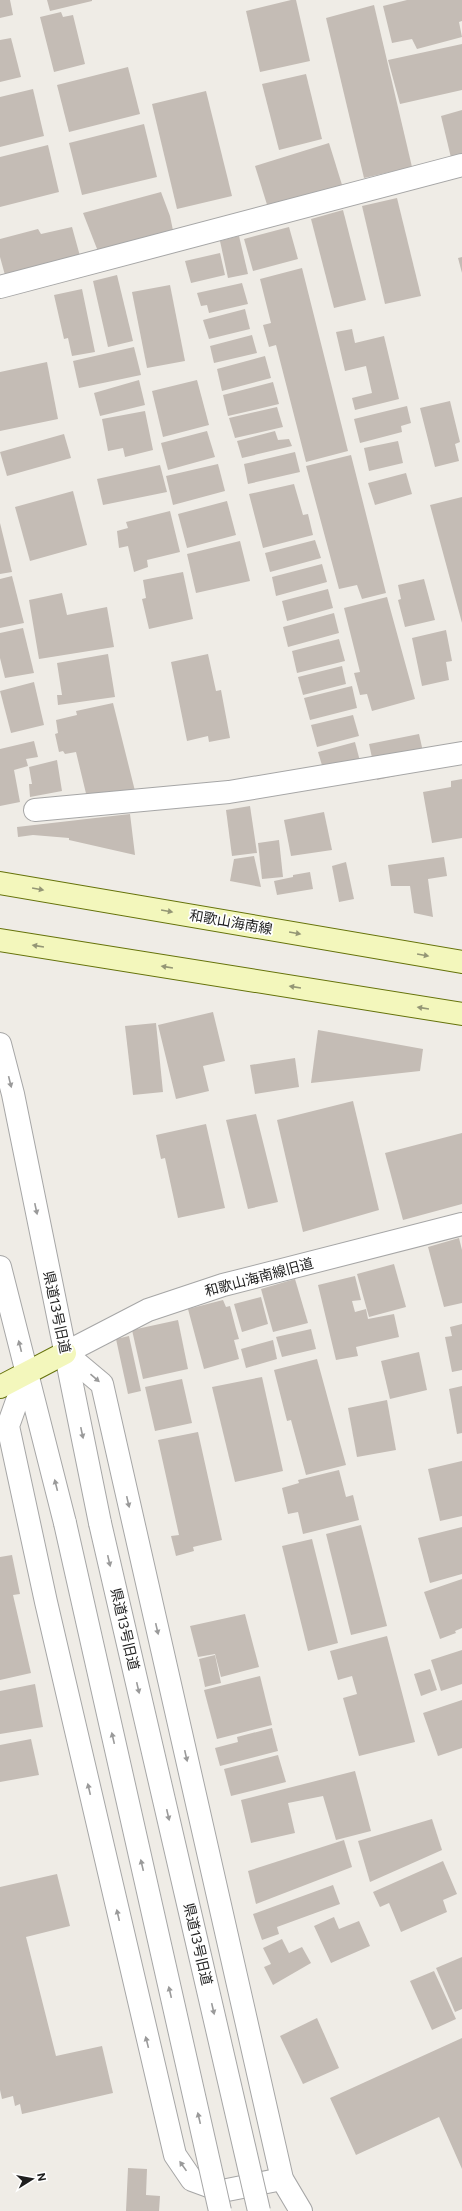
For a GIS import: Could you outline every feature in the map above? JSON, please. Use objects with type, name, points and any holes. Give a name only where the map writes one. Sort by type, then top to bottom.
[{"type":"main road","name":"和歌山海南線","points":[[0,883],[462,962]]},
{"type":"main road","points":[[0,940],[462,1014]]},
{"type":"main road","points":[[0,1387],[65,1353]]},
{"type":"street","points":[[0,287],[462,165]]},
{"type":"street","points":[[35,810],[229,792],[462,753]]},
{"type":"street","name":"県道13号旧道","points":[[0,1044],[13,1094],[100,1523],[259,2211]]},
{"type":"street","name":"和歌山海南線旧道","points":[[65,1353],[148,1310],[223,1285],[462,1224]]},
{"type":"street","points":[[0,1267],[65,1523],[220,2211]]},
{"type":"street","points":[[65,1353],[102,1384],[282,2178],[301,2211]]},
{"type":"street","points":[[27,1373],[8,1426],[51,1625],[175,2155],[192,2180],[222,2191],[282,2178]]},
{"type":"building","points":[[0,0],[10,0],[13,15],[0,18]]},
{"type":"building","points":[[47,0],[92,0],[92,1],[50,11]]},
{"type":"building","points":[[296,0],[310,61],[260,72],[246,11]]},
{"type":"building","points":[[407,0],[462,0],[462,21],[459,22],[462,37],[417,49],[412,39],[392,43],[383,6]]},
{"type":"building","points":[[374,5],[412,167],[364,178],[326,18]]},
{"type":"building","points":[[61,12],[63,17],[73,15],[85,64],[54,72],[40,17]]},
{"type":"building","points":[[11,38],[21,77],[0,82],[0,40]]},
{"type":"building","points":[[462,44],[462,90],[400,104],[388,60]]},
{"type":"building","points":[[128,67],[140,114],[69,132],[57,85]]},
{"type":"building","points":[[306,74],[322,139],[279,150],[262,84]]},
{"type":"building","points":[[33,89],[44,136],[0,147],[0,97]]},
{"type":"building","points":[[206,91],[232,196],[177,209],[152,104]]},
{"type":"building","points":[[462,110],[462,164],[453,166],[441,116]]},
{"type":"building","points":[[144,124],[157,177],[82,195],[69,143]]},
{"type":"building","points":[[329,143],[343,188],[269,211],[255,166]]},
{"type":"building","points":[[48,145],[59,192],[0,207],[0,157]]},
{"type":"building","points":[[161,192],[170,216],[175,240],[101,259],[83,213]]},
{"type":"building","points":[[397,198],[421,296],[385,304],[362,206]]},
{"type":"building","points":[[343,210],[366,300],[334,308],[311,219]]},
{"type":"building","points":[[72,227],[83,267],[8,286],[0,257],[0,239],[38,229],[41,234]]},
{"type":"building","points":[[289,227],[298,259],[253,271],[244,239]]},
{"type":"building","points":[[239,236],[248,274],[228,278],[220,241]]},
{"type":"building","points":[[220,253],[225,275],[191,283],[185,261]]},
{"type":"building","points":[[462,257],[462,273],[458,258]]},
{"type":"building","points":[[302,268],[348,451],[306,462],[276,345],[269,347],[263,325],[271,323],[260,279]]},
{"type":"building","points":[[117,275],[133,341],[108,347],[93,281]]},
{"type":"building","points":[[242,283],[248,304],[209,313],[207,305],[201,306],[197,293]]},
{"type":"building","points":[[170,285],[185,361],[147,368],[132,292]]},
{"type":"building","points":[[82,289],[95,352],[72,356],[68,338],[64,339],[54,295]]},
{"type":"building","points":[[245,309],[250,329],[209,339],[203,320]]},
{"type":"building","points":[[352,329],[355,343],[384,336],[399,399],[355,410],[352,398],[372,393],[366,366],[345,371],[336,332]]},
{"type":"building","points":[[252,335],[257,353],[214,363],[210,346]]},
{"type":"building","points":[[134,347],[141,375],[79,388],[73,361]]},
{"type":"building","points":[[265,356],[271,378],[222,391],[217,369]]},
{"type":"building","points":[[47,362],[58,419],[0,431],[0,372]]},
{"type":"building","points":[[139,380],[145,405],[100,416],[94,393]]},
{"type":"building","points":[[197,380],[209,425],[163,437],[152,391]]},
{"type":"building","points":[[273,382],[279,404],[228,416],[223,395]]},
{"type":"building","points":[[450,401],[460,442],[455,444],[459,461],[435,467],[420,408]]},
{"type":"building","points":[[407,406],[411,423],[401,426],[402,432],[360,443],[354,419]]},
{"type":"building","points":[[277,407],[283,427],[235,438],[229,418]]},
{"type":"building","points":[[145,411],[153,450],[125,457],[123,448],[108,451],[102,419]]},
{"type":"building","points":[[207,431],[215,457],[168,470],[161,443]]},
{"type":"building","points":[[275,431],[278,440],[289,439],[292,446],[242,458],[237,441]]},
{"type":"building","points":[[64,434],[71,458],[7,476],[0,452]]},
{"type":"building","points":[[398,441],[403,463],[369,471],[364,448]]},
{"type":"building","points":[[295,452],[300,472],[248,484],[244,464]]},
{"type":"building","points":[[351,455],[386,593],[362,599],[357,585],[339,589],[306,466]]},
{"type":"building","points":[[218,464],[225,491],[173,505],[166,476]]},
{"type":"building","points":[[160,465],[167,492],[103,505],[97,479]]},
{"type":"building","points":[[406,473],[412,494],[375,505],[368,483]]},
{"type":"building","points":[[294,484],[303,515],[308,514],[313,535],[263,548],[249,494]]},
{"type":"building","points":[[73,491],[87,545],[30,561],[15,507]]},
{"type":"building","points":[[462,497],[462,623],[430,505]]},
{"type":"building","points":[[227,501],[236,535],[187,548],[178,514]]},
{"type":"building","points":[[170,511],[180,552],[147,560],[148,567],[134,572],[128,546],[119,548],[117,531],[128,528],[126,522]]},
{"type":"building","points":[[0,523],[12,572],[0,574]]},
{"type":"building","points":[[315,540],[321,558],[270,572],[265,553]]},
{"type":"building","points":[[240,541],[250,581],[196,593],[187,554]]},
{"type":"building","points":[[322,564],[327,582],[276,596],[272,577]]},
{"type":"building","points":[[183,572],[193,619],[149,629],[142,599],[146,598],[143,580]]},
{"type":"building","points":[[12,576],[24,623],[0,628],[0,579]]},
{"type":"building","points":[[424,579],[435,620],[405,627],[398,600],[401,599],[398,585]]},
{"type":"building","points":[[328,589],[333,608],[287,621],[282,601]]},
{"type":"building","points":[[62,593],[67,615],[107,607],[114,647],[39,659],[29,600]]},
{"type":"building","points":[[387,597],[415,699],[372,711],[367,694],[360,695],[354,673],[360,672],[344,608]]},
{"type":"building","points":[[334,613],[339,633],[288,647],[283,627]]},
{"type":"building","points":[[23,628],[34,673],[5,678],[0,658],[0,633]]},
{"type":"building","points":[[446,630],[452,661],[446,662],[449,680],[422,686],[412,638]]},
{"type":"building","points":[[339,639],[345,661],[297,673],[292,651]]},
{"type":"building","points":[[108,654],[115,697],[58,705],[57,695],[62,695],[57,663]]},
{"type":"building","points":[[208,654],[216,691],[221,690],[230,738],[209,742],[208,736],[187,741],[171,662]]},
{"type":"building","points":[[342,666],[346,684],[303,695],[298,677]]},
{"type":"building","points":[[34,682],[44,725],[11,733],[0,691]]},
{"type":"building","points":[[352,686],[357,708],[310,720],[304,698]]},
{"type":"building","points":[[113,703],[137,799],[90,810],[76,752],[65,754],[63,751],[59,752],[55,734],[58,733],[56,720],[77,715],[76,711]]},
{"type":"building","points":[[353,715],[359,736],[317,747],[311,725]]},
{"type":"building","points":[[419,734],[427,769],[377,780],[369,744]]},
{"type":"building","points":[[34,741],[38,757],[26,759],[28,766],[14,770],[20,802],[0,806],[0,749]]},
{"type":"building","points":[[355,742],[363,773],[327,782],[318,752]]},
{"type":"building","points":[[57,760],[62,791],[30,797],[29,784],[32,784],[29,767]]},
{"type":"building","points":[[462,779],[462,838],[432,843],[423,792],[451,787],[451,781]]},
{"type":"building","points":[[250,806],[257,853],[232,856],[226,810]]},
{"type":"building","points":[[324,812],[332,850],[291,856],[284,820]]},
{"type":"building","points":[[130,814],[135,855],[69,840],[69,838],[33,835],[18,837],[17,827]]},
{"type":"building","points":[[279,840],[283,877],[262,879],[258,843]]},
{"type":"building","points":[[254,856],[261,887],[230,881],[234,859]]},
{"type":"building","points":[[444,857],[447,876],[428,879],[433,917],[414,913],[410,886],[391,886],[388,865]]},
{"type":"building","points":[[346,862],[354,899],[339,902],[332,866]]},
{"type":"building","points":[[310,872],[313,889],[277,895],[274,881],[293,877],[293,875]]},
{"type":"building","points":[[213,1012],[225,1061],[203,1066],[209,1091],[176,1099],[158,1025]]},
{"type":"building","points":[[156,1023],[163,1092],[133,1095],[125,1026]]},
{"type":"building","points":[[318,1030],[423,1049],[420,1071],[311,1083]]},
{"type":"building","points":[[295,1058],[299,1087],[255,1094],[250,1065]]},
{"type":"building","points":[[353,1101],[379,1210],[303,1232],[277,1120]]},
{"type":"building","points":[[256,1114],[278,1202],[248,1209],[226,1120]]},
{"type":"building","points":[[206,1124],[225,1208],[178,1218],[165,1158],[161,1159],[156,1135]]},
{"type":"building","points":[[462,1133],[462,1204],[403,1220],[385,1153]]},
{"type":"building","points":[[459,1238],[462,1250],[462,1303],[444,1307],[428,1247]]},
{"type":"building","points":[[394,1264],[406,1307],[369,1317],[357,1274]]},
{"type":"building","points":[[355,1276],[361,1300],[352,1301],[355,1312],[366,1309],[368,1319],[394,1314],[399,1337],[356,1347],[358,1356],[336,1360],[318,1285]]},
{"type":"building","points":[[295,1279],[308,1323],[273,1332],[261,1289]]},
{"type":"building","points":[[261,1297],[268,1324],[242,1332],[234,1304]]},
{"type":"building","points":[[223,1300],[226,1307],[230,1306],[239,1339],[234,1340],[239,1359],[204,1369],[188,1309]]},
{"type":"building","points":[[178,1320],[188,1369],[143,1379],[132,1330]]},
{"type":"building","points":[[462,1324],[462,1370],[452,1372],[445,1337],[452,1336],[450,1327]]},
{"type":"building","points":[[311,1329],[316,1349],[282,1357],[276,1337]]},
{"type":"building","points":[[129,1336],[141,1391],[128,1394],[116,1339]]},
{"type":"building","points":[[273,1340],[277,1359],[246,1368],[241,1349]]},
{"type":"building","points":[[419,1352],[427,1390],[390,1399],[381,1361]]},
{"type":"building","points":[[317,1359],[346,1465],[306,1475],[291,1420],[287,1421],[274,1370]]},
{"type":"building","points":[[262,1377],[283,1471],[235,1482],[212,1387]]},
{"type":"building","points":[[182,1379],[192,1423],[155,1431],[145,1387]]},
{"type":"building","points":[[462,1386],[462,1433],[457,1434],[449,1389]]},
{"type":"building","points":[[387,1400],[396,1450],[357,1457],[348,1408]]},
{"type":"building","points":[[198,1432],[222,1540],[193,1547],[194,1551],[176,1556],[171,1536],[179,1535],[158,1440]]},
{"type":"building","points":[[462,1461],[462,1516],[440,1521],[428,1469]]},
{"type":"building","points":[[339,1470],[346,1497],[353,1495],[359,1520],[303,1534],[298,1512],[288,1514],[282,1488],[299,1483],[298,1480]]},
{"type":"building","points":[[361,1525],[387,1626],[351,1635],[326,1534]]},
{"type":"building","points":[[462,1527],[462,1574],[430,1583],[418,1538]]},
{"type":"building","points":[[312,1539],[338,1643],[308,1651],[282,1546]]},
{"type":"building","points":[[12,1555],[20,1594],[13,1595],[31,1673],[0,1680],[0,1557]]},
{"type":"building","points":[[462,1579],[462,1628],[455,1631],[456,1633],[440,1639],[424,1592]]},
{"type":"building","points":[[245,1614],[259,1667],[221,1677],[215,1654],[198,1657],[190,1626]]},
{"type":"building","points":[[387,1636],[415,1742],[359,1756],[343,1698],[357,1694],[352,1676],[338,1680],[330,1651]]},
{"type":"building","points":[[462,1650],[462,1684],[441,1691],[431,1660]]},
{"type":"building","points":[[215,1655],[221,1683],[205,1687],[199,1659]]},
{"type":"building","points":[[430,1669],[437,1690],[421,1696],[414,1674]]},
{"type":"building","points":[[260,1676],[272,1725],[217,1739],[204,1690]]},
{"type":"building","points":[[35,1684],[43,1727],[0,1734],[0,1691]]},
{"type":"building","points":[[462,1700],[462,1748],[438,1756],[423,1713]]},
{"type":"building","points":[[272,1728],[278,1751],[220,1766],[215,1748],[238,1742],[237,1737]]},
{"type":"building","points":[[31,1739],[39,1775],[0,1782],[0,1745]]},
{"type":"building","points":[[278,1755],[286,1782],[231,1796],[224,1769]]},
{"type":"building","points":[[355,1771],[371,1831],[336,1840],[323,1796],[288,1803],[295,1833],[251,1843],[241,1800]]},
{"type":"building","points":[[432,1819],[442,1850],[370,1882],[358,1841]]},
{"type":"building","points":[[344,1840],[352,1867],[256,1904],[248,1871]]},
{"type":"building","points":[[443,1861],[457,1894],[443,1900],[447,1912],[401,1932],[389,1903],[380,1907],[373,1892]]},
{"type":"building","points":[[57,1874],[70,1926],[26,1937],[56,2056],[102,2046],[113,2093],[22,2114],[20,2104],[15,2106],[13,2096],[2,2099],[0,2090],[0,1887]]},
{"type":"building","points":[[333,1885],[340,1904],[277,1927],[279,1934],[262,1940],[253,1914]]},
{"type":"building","points":[[334,1917],[339,1929],[359,1921],[370,1946],[331,1963],[314,1926]]},
{"type":"building","points":[[282,1939],[289,1953],[302,1947],[311,1963],[273,1985],[264,1967],[271,1964],[263,1948]]},
{"type":"building","points":[[462,1957],[462,2009],[455,2012],[436,1968]]},
{"type":"building","points":[[434,1971],[456,2019],[432,2030],[410,1981]]},
{"type":"building","points":[[317,2018],[339,2068],[303,2084],[280,2036]]},
{"type":"building","points":[[462,2038],[462,2169],[439,2117],[356,2155],[330,2098]]},
{"type":"building","points":[[128,2168],[147,2169],[146,2195],[160,2196],[159,2211],[126,2211]]}]
